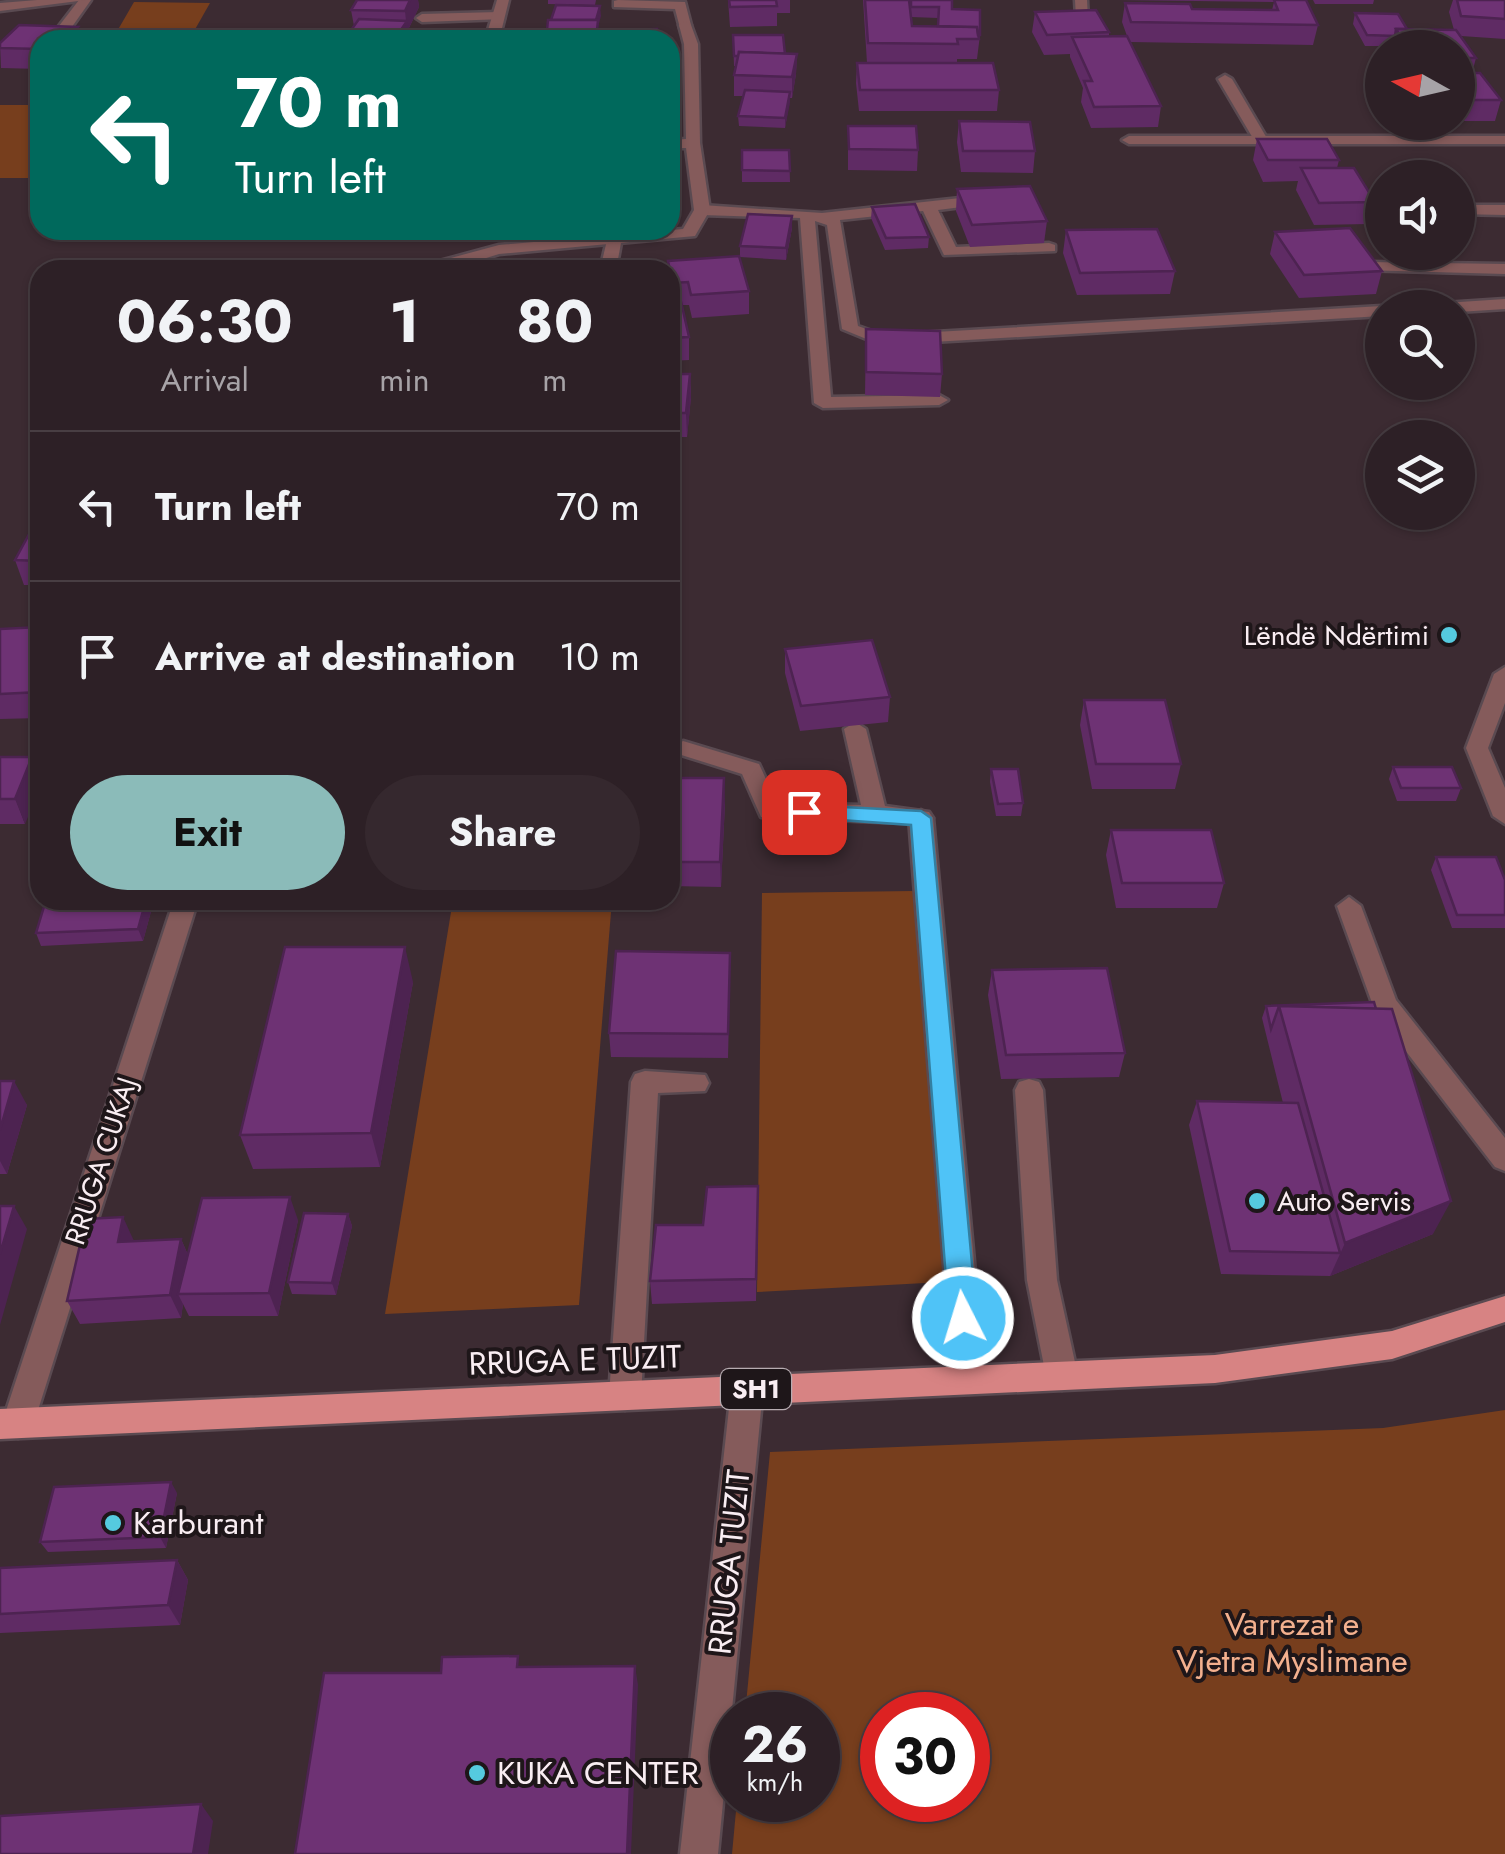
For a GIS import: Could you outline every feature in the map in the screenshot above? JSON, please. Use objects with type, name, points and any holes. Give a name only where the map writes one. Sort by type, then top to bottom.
[{"type":"main road","name":"RRUGA E TUZIT","points":[[9,1423],[1215,1370],[1392,1345],[1505,1308]]},
{"type":"street","points":[[0,8],[48,0],[82,0]]},
{"type":"street","points":[[62,30],[82,0]]},
{"type":"street","points":[[495,30],[503,0]]},
{"type":"street","points":[[1063,28],[1082,19],[1081,0]]},
{"type":"street","points":[[618,4],[682,4],[690,44],[693,143],[702,210],[690,232],[680,233]]},
{"type":"street","points":[[422,18],[499,16]]},
{"type":"street","points":[[1225,79],[1261,140]]},
{"type":"street","points":[[1129,140],[1505,140]]},
{"type":"street","points":[[680,144],[693,143]]},
{"type":"street","points":[[702,210],[823,218],[992,199]]},
{"type":"street","points":[[929,207],[950,252],[1049,248]]},
{"type":"street","points":[[1475,210],[1505,210]]},
{"type":"street","points":[[823,218],[850,329],[881,340],[1365,312]]},
{"type":"street","points":[[823,218],[806,225],[824,403],[940,400]]},
{"type":"street","points":[[453,260],[471,252],[633,240]]},
{"type":"street","points":[[612,243],[612,260]]},
{"type":"street","points":[[1475,269],[1505,269]]},
{"type":"street","points":[[1475,306],[1505,304]]},
{"type":"street","points":[[1505,674],[1477,748],[1505,816]]},
{"type":"street","points":[[855,728],[875,814]]},
{"type":"street","points":[[683,748],[752,769],[769,812],[921,818],[969,1380]]},
{"type":"street","points":[[1348,906],[1384,1004],[1505,1159]]},
{"type":"street","name":"RRUGA CUKAJ","points":[[9,1423],[183,910]]},
{"type":"street","points":[[624,1396],[645,1082],[695,1083]]},
{"type":"street","points":[[1029,1090],[1042,1280],[1062,1376]]},
{"type":"street","name":"RRUGA TUZIT","points":[[699,1854],[748,1390]]},
{"type":"green space","points":[[134,2],[210,3],[195,30],[118,30]]},
{"type":"green space","points":[[0,105],[30,105],[30,178],[0,178]]},
{"type":"green space","points":[[913,891],[944,1282],[757,1292],[762,893]]},
{"type":"green space","points":[[451,910],[611,910],[579,1305],[385,1314]]},
{"type":"green space","name":"Varrezat e Vjetra Myslimane","points":[[1505,1410],[1505,1854],[732,1854],[735,1822],[840,1822],[840,1692],[747,1692],[770,1452],[1383,1428]]},
{"type":"building","points":[[357,0],[410,0],[405,11],[351,10]]},
{"type":"building","points":[[729,0],[776,0],[777,6],[730,7]]},
{"type":"building","points":[[865,0],[909,0],[912,26],[977,27],[979,39],[957,39],[958,44],[868,43]]},
{"type":"building","points":[[911,0],[952,0],[952,9],[980,10],[980,35],[977,27],[938,26],[939,7],[911,7]]},
{"type":"building","points":[[1274,0],[1306,0],[1318,25],[1131,22],[1125,3],[1278,10]]},
{"type":"building","points":[[1457,0],[1505,0],[1505,19],[1461,16]]},
{"type":"building","points":[[556,5],[600,6],[596,20],[551,20]]},
{"type":"building","points":[[1096,10],[1109,32],[1047,35],[1035,12]]},
{"type":"building","points":[[1355,13],[1398,14],[1407,29],[1365,30]]},
{"type":"building","points":[[359,19],[407,21],[401,30],[351,30]]},
{"type":"building","points":[[548,20],[598,20],[597,30],[547,30]]},
{"type":"building","points":[[19,25],[78,27],[30,30],[30,49],[0,48],[0,43]]},
{"type":"building","points":[[733,35],[783,35],[785,54],[739,52],[739,56],[734,56]]},
{"type":"building","points":[[1127,36],[1161,106],[1094,107],[1084,81],[1092,81],[1072,37]]},
{"type":"building","points":[[739,52],[797,54],[792,77],[734,75]]},
{"type":"building","points":[[857,63],[993,63],[999,90],[860,90]]},
{"type":"building","points":[[1475,73],[1480,73],[1501,100],[1475,100]]},
{"type":"building","points":[[745,90],[790,92],[785,118],[738,116]]},
{"type":"building","points":[[959,121],[1030,122],[1035,151],[963,151]]},
{"type":"building","points":[[848,126],[916,126],[918,150],[849,149]]},
{"type":"building","points":[[1257,139],[1327,139],[1339,160],[1268,160]]},
{"type":"building","points":[[742,150],[789,150],[790,171],[742,170]]},
{"type":"building","points":[[1301,168],[1354,168],[1365,186],[1365,202],[1319,203]]},
{"type":"building","points":[[1030,186],[1047,221],[972,225],[957,189]]},
{"type":"building","points":[[915,204],[929,237],[886,238],[872,207]]},
{"type":"building","points":[[748,214],[792,216],[786,248],[740,246]]},
{"type":"building","points":[[1350,228],[1365,248],[1365,270],[1382,271],[1304,275],[1275,232]]},
{"type":"building","points":[[1157,229],[1175,271],[1080,273],[1066,230]]},
{"type":"building","points":[[739,256],[749,291],[691,295],[688,282],[680,283],[680,260]]},
{"type":"building","points":[[680,297],[689,337],[680,337]]},
{"type":"building","points":[[866,329],[940,331],[942,374],[866,372]]},
{"type":"building","points":[[680,374],[690,374],[686,413],[680,413]]},
{"type":"building","points":[[30,532],[30,561],[15,560]]},
{"type":"building","points":[[30,628],[30,692],[0,694],[0,629]]},
{"type":"building","points":[[872,640],[890,697],[801,706],[785,649]]},
{"type":"building","points":[[1084,700],[1165,700],[1181,764],[1096,764]]},
{"type":"building","points":[[0,757],[30,757],[15,799],[0,799]]},
{"type":"building","points":[[1393,767],[1452,767],[1461,788],[1401,788]]},
{"type":"building","points":[[991,769],[1018,769],[1023,803],[998,804]]},
{"type":"building","points":[[680,778],[724,778],[720,862],[680,862]]},
{"type":"building","points":[[1111,830],[1211,830],[1224,883],[1122,883]]},
{"type":"building","points":[[1436,857],[1496,857],[1505,880],[1505,915],[1457,915]]},
{"type":"building","points":[[43,910],[143,910],[138,929],[36,933]]},
{"type":"building","points":[[285,947],[405,947],[371,1133],[240,1135]]},
{"type":"building","points":[[616,951],[730,953],[728,1034],[609,1033]]},
{"type":"building","points":[[1107,968],[1125,1053],[1006,1055],[992,970]]},
{"type":"building","points":[[1374,1002],[1376,1009],[1279,1006],[1271,1029],[1266,1006]]},
{"type":"building","points":[[1279,1006],[1392,1009],[1451,1201],[1345,1243]]},
{"type":"building","points":[[0,1081],[14,1081],[0,1130]]},
{"type":"building","name":"Auto Servis","points":[[1197,1101],[1298,1103],[1340,1253],[1230,1251]]},
{"type":"building","points":[[758,1186],[756,1279],[650,1281],[656,1225],[703,1225],[707,1187]]},
{"type":"building","points":[[290,1197],[269,1293],[178,1294],[202,1198]]},
{"type":"building","points":[[0,1206],[14,1206],[0,1254]]},
{"type":"building","points":[[304,1213],[348,1214],[332,1283],[288,1282]]},
{"type":"building","points":[[123,1217],[118,1242],[181,1239],[170,1295],[67,1301],[86,1219]]},
{"type":"building","name":"Karburant","points":[[171,1482],[160,1537],[40,1542],[54,1487]]},
{"type":"building","points":[[177,1560],[168,1605],[0,1614],[0,1568]]},
{"type":"building","name":"KUKA CENTER","points":[[518,1656],[517,1667],[635,1666],[627,1854],[295,1854],[324,1673],[441,1673],[442,1657]]},
{"type":"building","points":[[201,1804],[193,1854],[0,1854],[0,1816]]},
{"type":"place","name":"Lëndë Ndërtimi","points":[[1449,635]]},
{"type":"place","name":"Auto Servis","points":[[1257,1201]]},
{"type":"place","name":"Karburant","points":[[113,1523]]},
{"type":"place","name":"KUKA CENTER","points":[[477,1773]]},
{"type":"route","points":[[804,812],[921,818],[963,1318]]}]
